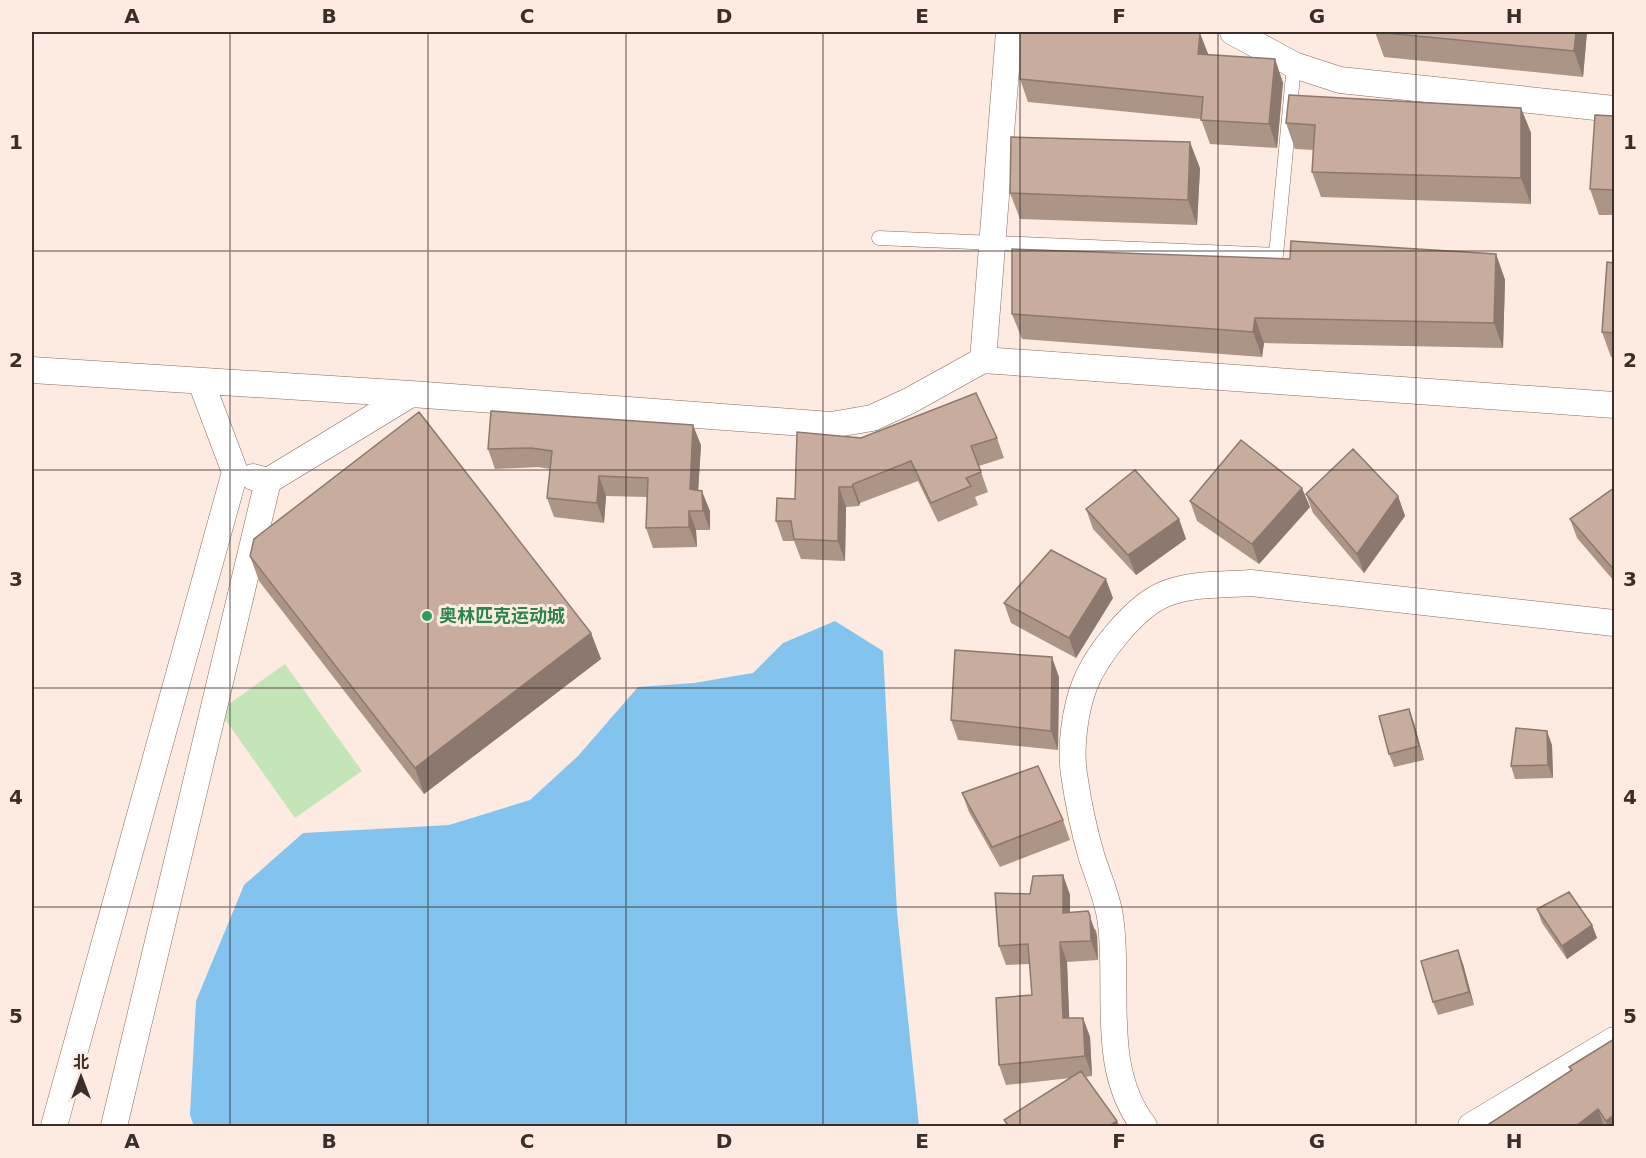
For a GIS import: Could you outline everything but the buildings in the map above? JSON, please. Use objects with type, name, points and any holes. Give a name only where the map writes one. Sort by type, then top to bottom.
[{"type":"street","points":[[983,360],[1009,32]]},
{"type":"street","points":[[1233,32],[1259,38],[1294,65],[1340,80],[1614,109]]},
{"type":"street","points":[[32,370],[411,394],[831,425],[872,418],[983,360],[1614,405]]},
{"type":"street","points":[[54,1126],[235,472],[201,382]]},
{"type":"street","points":[[114,1126],[268,481],[411,394]]},
{"type":"street","points":[[235,472],[268,481]]},
{"type":"street","points":[[1144,1126],[1134,1113],[1120,1077],[1114,1037],[1114,946],[1111,919],[1087,839],[1074,771],[1074,732],[1085,684],[1107,645],[1137,612],[1164,594],[1199,586],[1251,583],[1614,623]]},
{"type":"street","points":[[1471,1126],[1614,1040]]},
{"type":"lane","points":[[879,238],[1276,255],[1294,65]]},
{"type":"green space","points":[[285,664],[362,771],[295,818],[219,711]]},
{"type":"water","points":[[835,621],[883,651],[897,912],[919,1126],[194,1126],[190,1115],[196,1001],[244,885],[303,833],[449,825],[530,800],[578,756],[638,687],[694,683],[753,673],[783,643]]},
{"type":"place","name":"奥林匹克运动城","points":[[427,616]]}]
